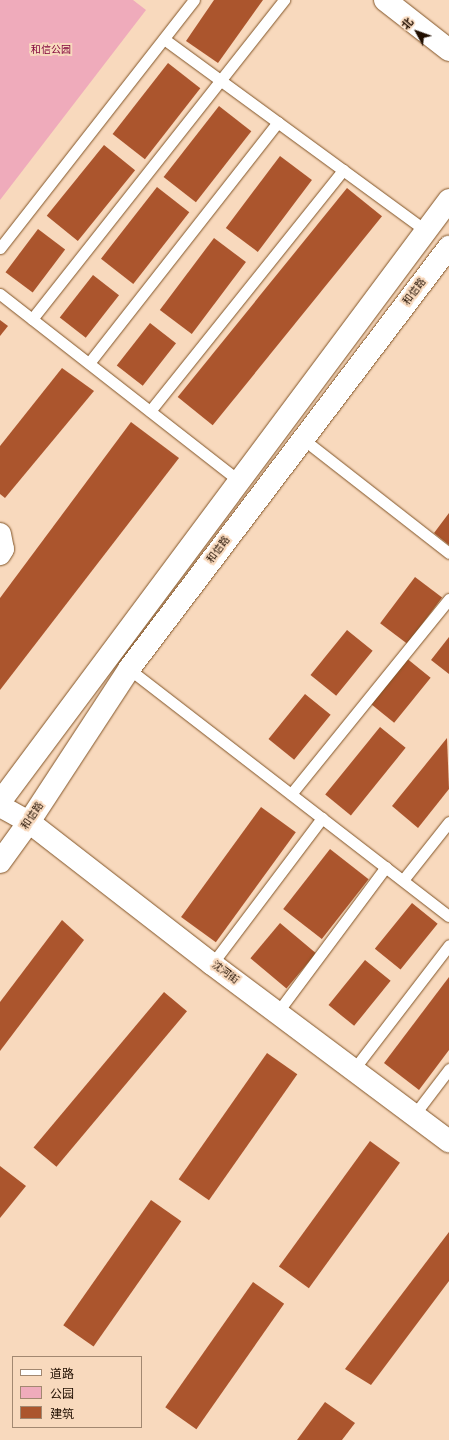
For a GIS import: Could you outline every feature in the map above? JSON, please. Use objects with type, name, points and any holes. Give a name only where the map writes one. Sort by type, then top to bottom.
[{"type":"street","points":[[385,0],[449,50]]},
{"type":"street","points":[[0,802],[449,200]]},
{"type":"street","name":"和信路","points":[[0,862],[29,822],[128,669],[449,247]]},
{"type":"street","points":[[0,534],[3,549],[0,554]]},
{"type":"street","name":"沈河街","points":[[0,806],[29,822],[212,964],[449,1141]]},
{"type":"lane","points":[[0,248],[194,0]]},
{"type":"lane","points":[[32,319],[284,0]]},
{"type":"lane","points":[[164,39],[426,231]]},
{"type":"lane","points":[[89,363],[278,122]]},
{"type":"lane","points":[[150,411],[342,170]]},
{"type":"lane","points":[[0,294],[239,481]]},
{"type":"lane","points":[[303,439],[449,553]]},
{"type":"lane","points":[[291,794],[449,599]]},
{"type":"lane","points":[[128,669],[449,916]]},
{"type":"lane","points":[[212,964],[322,818]]},
{"type":"lane","points":[[403,880],[449,822]]},
{"type":"lane","points":[[277,1013],[386,867]]},
{"type":"lane","points":[[354,1070],[449,946]]},
{"type":"lane","points":[[414,1115],[449,1069]]},
{"type":"green space","name":"和信公园","points":[[0,0],[133,0],[146,10],[0,200]]},
{"type":"building","points":[[214,0],[263,0],[218,63],[186,41]]},
{"type":"building","points":[[168,63],[200,88],[145,159],[113,134]]},
{"type":"building","points":[[219,106],[251,131],[196,202],[164,177]]},
{"type":"building","points":[[104,145],[135,170],[78,241],[47,216]]},
{"type":"building","points":[[280,156],[312,180],[258,252],[226,228]]},
{"type":"building","points":[[157,187],[189,212],[133,284],[101,259]]},
{"type":"building","points":[[347,188],[382,216],[213,425],[178,397]]},
{"type":"building","points":[[38,229],[65,249],[33,293],[6,272]]},
{"type":"building","points":[[214,238],[246,262],[192,334],[160,310]]},
{"type":"building","points":[[93,275],[119,295],[86,338],[60,318]]},
{"type":"building","points":[[0,320],[8,326],[0,336]]},
{"type":"building","points":[[150,323],[176,343],[143,386],[117,366]]},
{"type":"building","points":[[62,368],[94,391],[5,498],[0,494],[0,446]]},
{"type":"building","points":[[131,422],[179,458],[0,690],[0,598]]},
{"type":"building","points":[[449,513],[449,545],[434,533]]},
{"type":"building","points":[[415,577],[442,597],[407,644],[380,623]]},
{"type":"building","points":[[347,630],[373,651],[336,696],[310,675]]},
{"type":"building","points":[[449,637],[449,674],[431,660]]},
{"type":"building","points":[[405,657],[431,678],[394,723],[368,702]]},
{"type":"building","points":[[305,694],[331,715],[294,760],[268,739]]},
{"type":"building","points":[[380,727],[406,748],[351,815],[325,795]]},
{"type":"building","points":[[447,738],[449,789],[418,828],[392,806]]},
{"type":"building","points":[[261,807],[296,832],[216,942],[181,917]]},
{"type":"building","points":[[330,849],[369,879],[322,939],[283,909]]},
{"type":"building","points":[[412,903],[438,924],[401,970],[375,949]]},
{"type":"building","points":[[62,920],[84,940],[0,1051],[0,1002]]},
{"type":"building","points":[[280,923],[316,953],[286,988],[250,958]]},
{"type":"building","points":[[365,960],[391,981],[354,1026],[328,1005]]},
{"type":"building","points":[[449,977],[449,1050],[419,1090],[384,1063]]},
{"type":"building","points":[[164,992],[187,1011],[56,1167],[34,1148]]},
{"type":"building","points":[[267,1053],[297,1074],[209,1200],[179,1179]]},
{"type":"building","points":[[370,1141],[400,1163],[309,1288],[279,1266]]},
{"type":"building","points":[[0,1166],[26,1186],[0,1218]]},
{"type":"building","points":[[151,1200],[181,1221],[94,1347],[63,1325]]},
{"type":"building","points":[[449,1232],[449,1281],[371,1385],[345,1369]]},
{"type":"building","points":[[253,1282],[284,1304],[196,1429],[165,1407]]},
{"type":"building","points":[[325,1402],[355,1423],[342,1440],[297,1440]]}]
